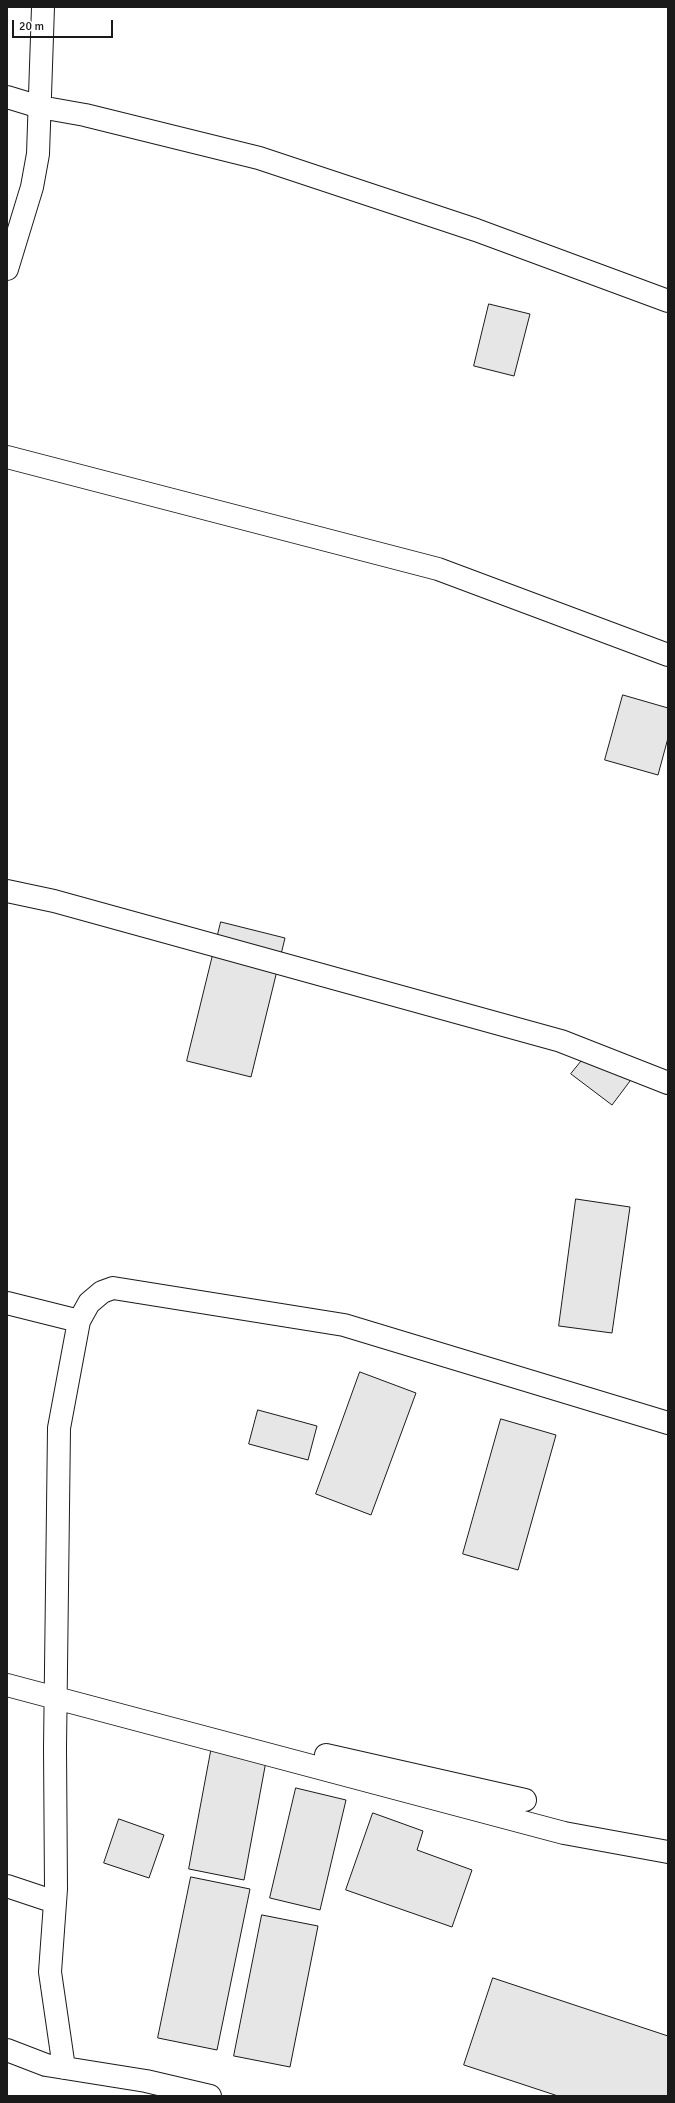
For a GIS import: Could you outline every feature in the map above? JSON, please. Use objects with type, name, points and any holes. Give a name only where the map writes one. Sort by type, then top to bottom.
[{"type":"street","points":[[7,269],[32,187],[38,154],[43,7]]},
{"type":"street","points":[[7,97],[40,107],[85,116],[259,158],[476,230],[668,301]]},
{"type":"street","points":[[7,457],[438,569],[668,655]]},
{"type":"street","points":[[7,891],[54,900],[561,1041],[668,1083]]},
{"type":"street","points":[[64,2068],[50,1972],[55,1902],[59,1428],[79,1321],[89,1303],[102,1292],[114,1288],[344,1325],[668,1424]]},
{"type":"street","points":[[7,1303],[79,1321]]},
{"type":"street","points":[[7,1681],[56,1693]]},
{"type":"street","points":[[7,1681],[525,1800]]},
{"type":"street","points":[[7,1685],[56,1693]]},
{"type":"street","points":[[7,1685],[564,1833],[668,1852]]},
{"type":"street","points":[[7,1886],[55,1902]]},
{"type":"street","points":[[7,2050],[46,2065],[146,2081],[210,2096]]},
{"type":"building","points":[[489,304],[530,314],[514,376],[474,366]]},
{"type":"building","points":[[623,695],[668,708],[668,738],[658,775],[605,760]]},
{"type":"building","points":[[221,922],[285,938],[251,1077],[187,1061]]},
{"type":"building","points":[[596,1043],[636,1073],[612,1105],[571,1074]]},
{"type":"building","points":[[576,1199],[630,1207],[612,1333],[559,1326]]},
{"type":"building","points":[[360,1372],[416,1393],[371,1515],[316,1494]]},
{"type":"building","points":[[258,1410],[317,1426],[308,1460],[249,1444]]},
{"type":"building","points":[[501,1419],[556,1435],[518,1570],[463,1554]]},
{"type":"building","points":[[214,1735],[269,1745],[244,1880],[189,1869]]},
{"type":"building","points":[[296,1788],[346,1800],[320,1910],[270,1898]]},
{"type":"building","points":[[373,1813],[423,1831],[417,1850],[472,1870],[452,1927],[346,1890]]},
{"type":"building","points":[[119,1819],[164,1835],[149,1878],[104,1863]]},
{"type":"building","points":[[191,1877],[250,1889],[217,2050],[158,2038]]},
{"type":"building","points":[[262,1915],[318,1926],[290,2067],[234,2056]]},
{"type":"building","points":[[493,1978],[668,2036],[668,2096],[558,2096],[464,2065]]}]
